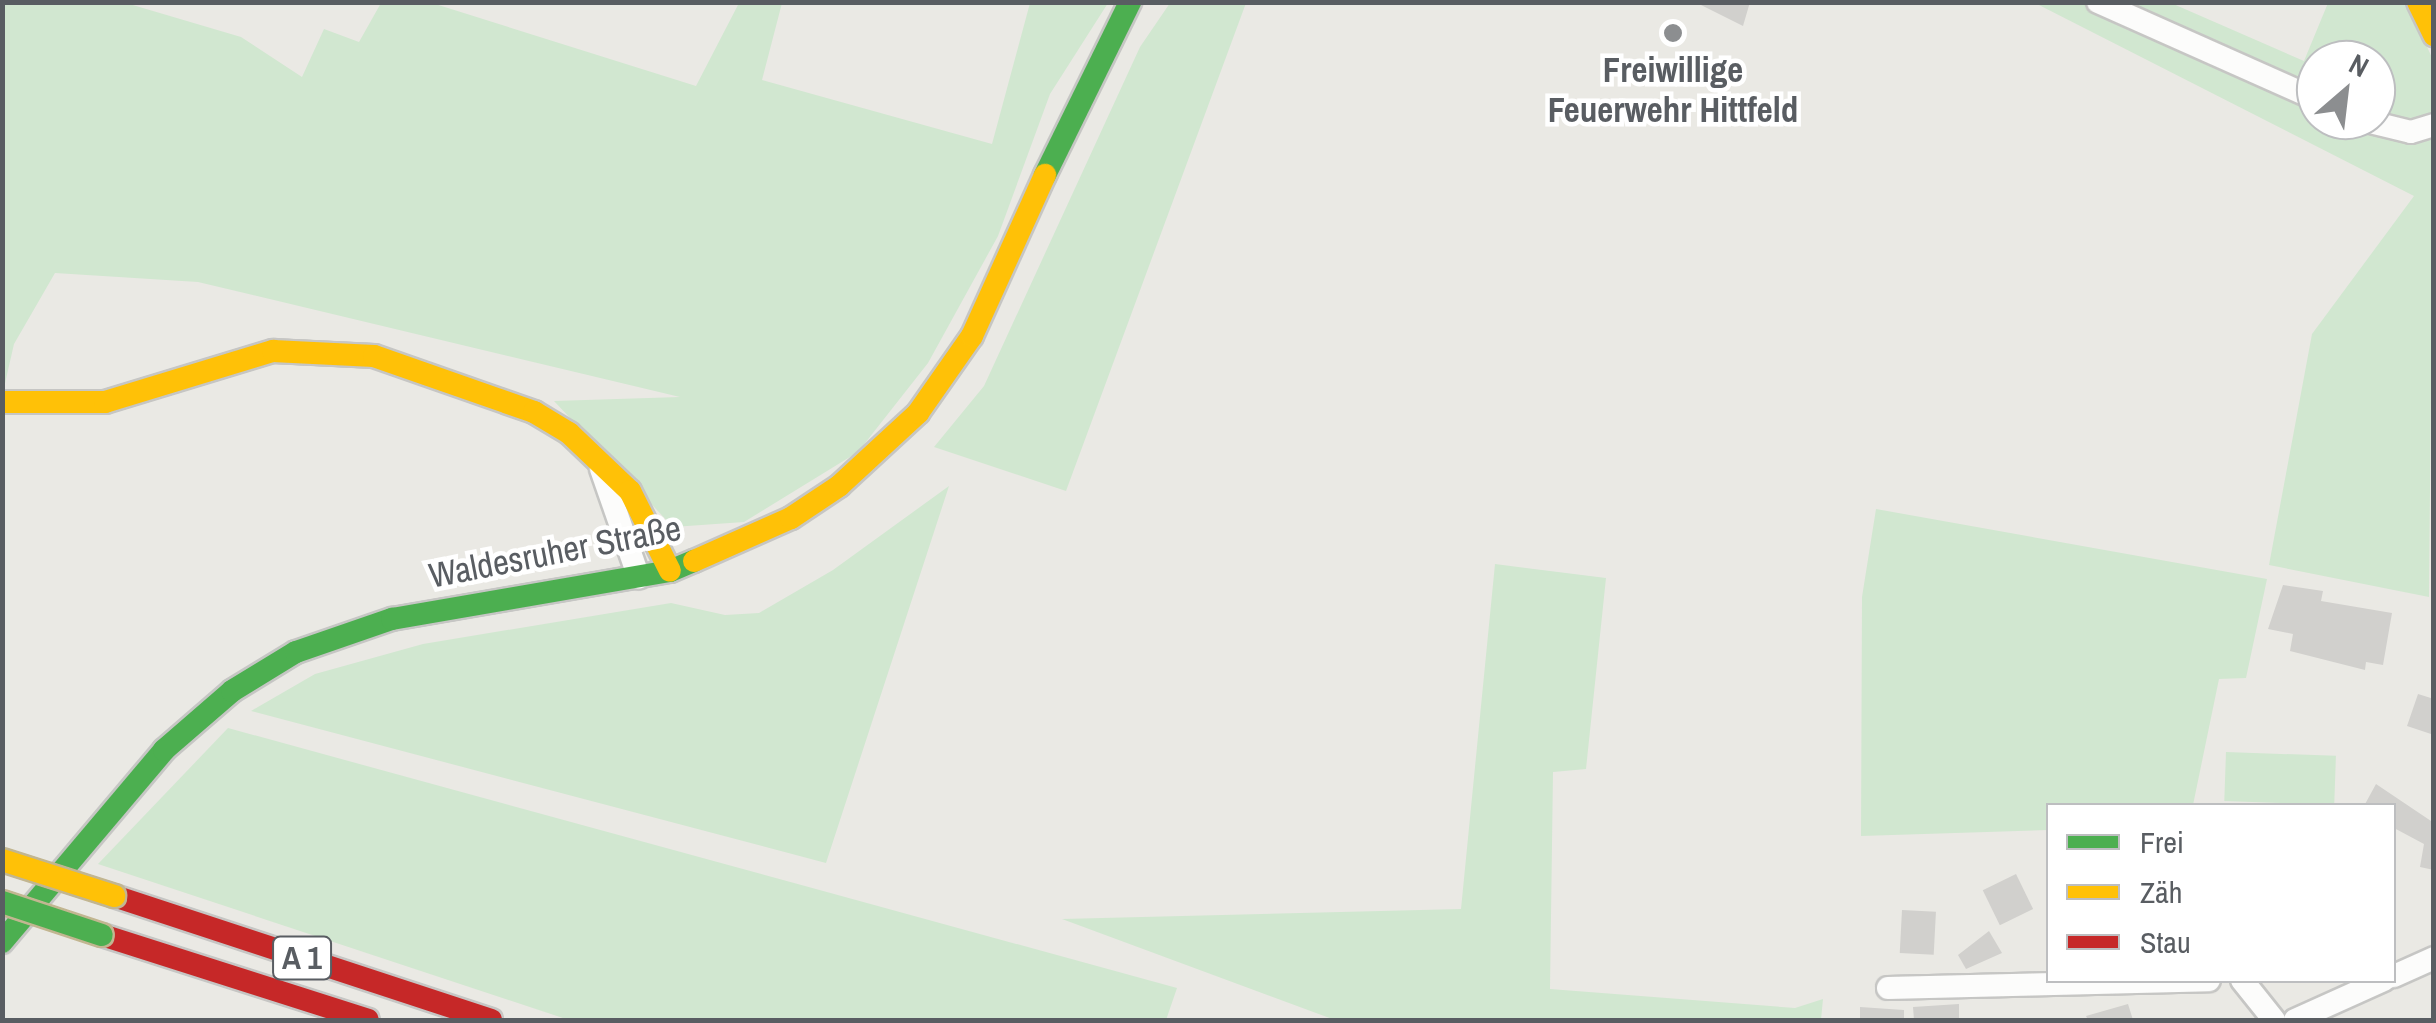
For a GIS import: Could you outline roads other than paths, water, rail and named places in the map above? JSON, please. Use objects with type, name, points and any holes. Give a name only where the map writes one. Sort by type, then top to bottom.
[{"type":"main road","name":"Waldesruher Straße","points":[[2,942],[152,762],[260,673],[339,634],[392,619],[670,570],[791,518],[839,486],[918,413],[981,319],[1092,70],[1130,2]]},
{"type":"main road","points":[[2418,2],[2434,34]]},
{"type":"main road","points":[[2,402],[77,406],[135,395],[238,358],[334,349],[446,378],[534,412],[630,491],[670,570]]},
{"type":"main road","name":"A 1","points":[[2,860],[491,1020]]},
{"type":"main road","name":"A 1","points":[[2,902],[368,1020]]},
{"type":"street","points":[[2098,2],[2296,91]]},
{"type":"street","points":[[2396,128],[2411,132],[2434,125]]},
{"type":"street","points":[[598,461],[639,578]]},
{"type":"street","points":[[2396,975],[2434,958]]},
{"type":"street","points":[[1888,988],[2089,983]]},
{"type":"street","points":[[2244,983],[2274,1020]]},
{"type":"street","points":[[2295,1020],[2377,983]]},
{"type":"place","name":"Freiwillige Feuerwehr Hittfeld","points":[[1673,33]]}]
